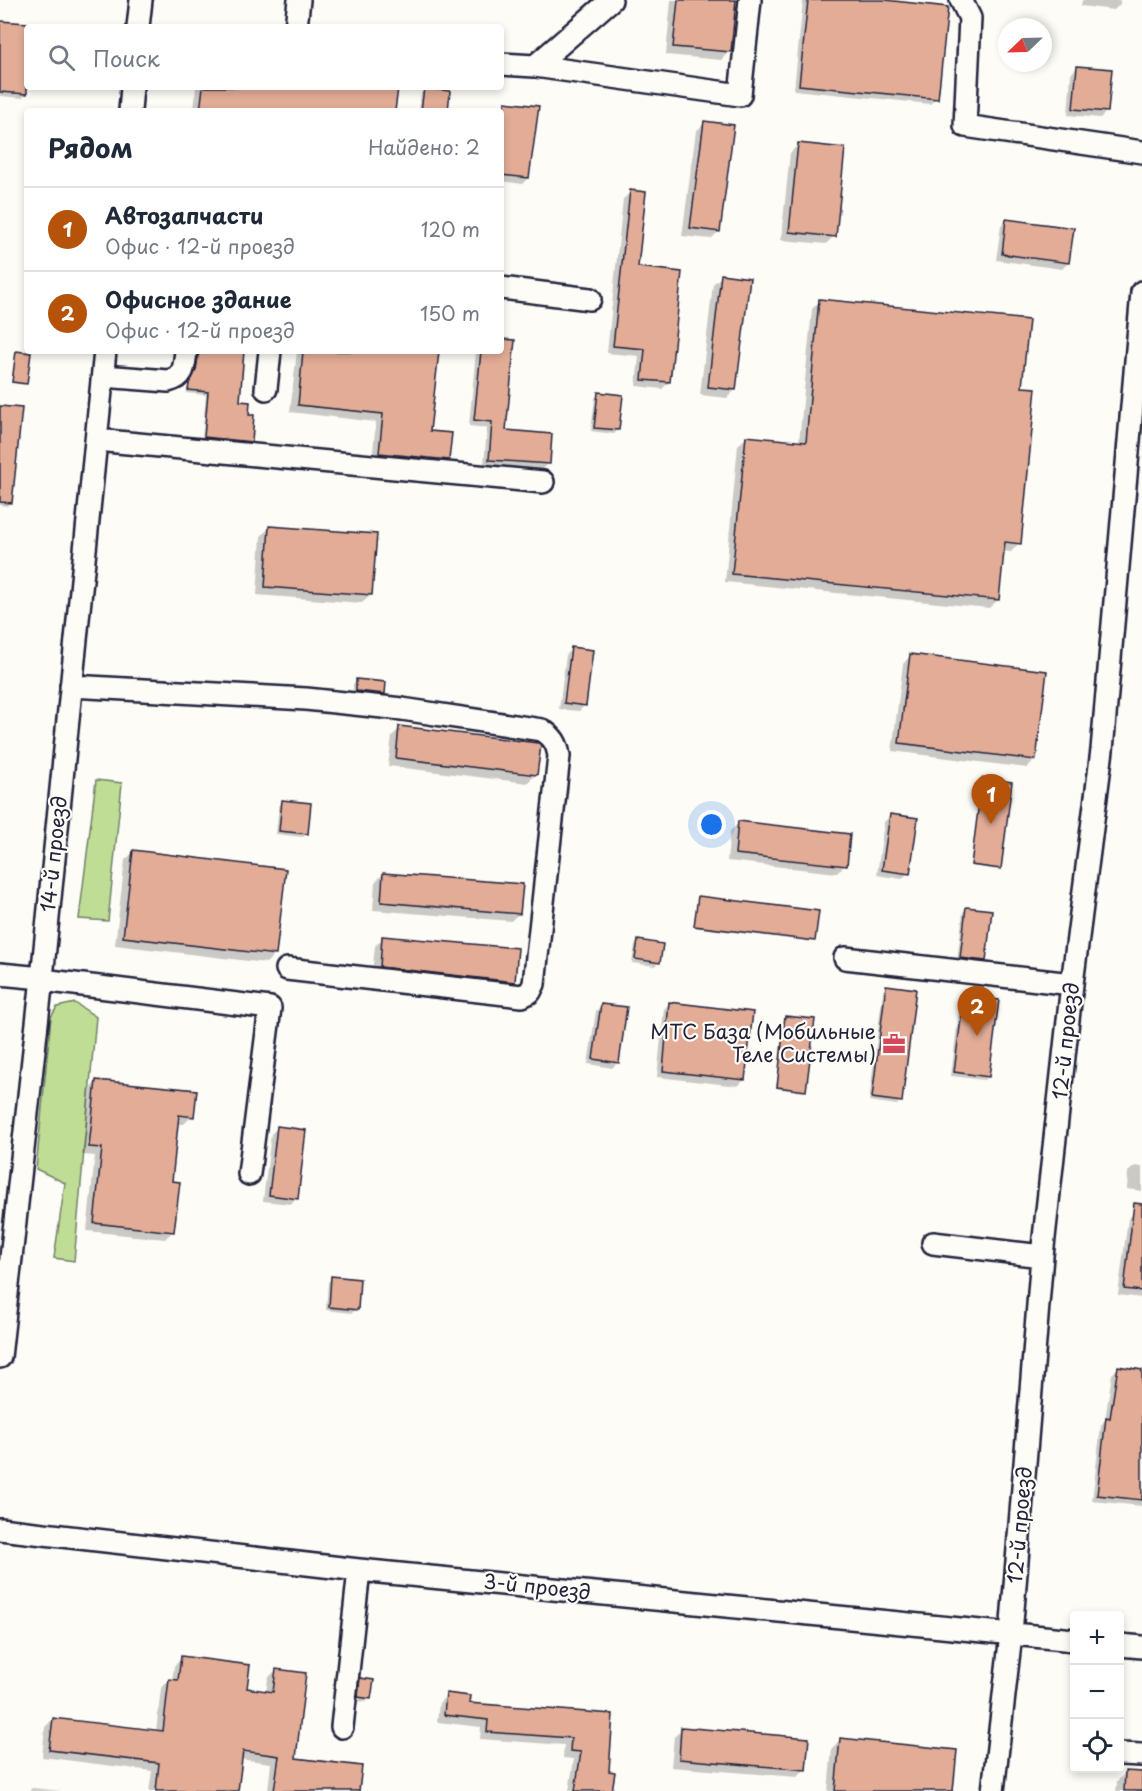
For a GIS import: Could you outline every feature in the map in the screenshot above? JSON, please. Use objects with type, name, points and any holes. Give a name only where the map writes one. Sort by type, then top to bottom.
[{"type":"street","points":[[138,24],[141,0]]},
{"type":"street","points":[[296,24],[299,0]]},
{"type":"street","points":[[535,66],[611,0]]},
{"type":"street","points":[[504,64],[535,66],[740,95],[750,0]]},
{"type":"street","points":[[961,0],[970,18],[965,126],[1142,152]]},
{"type":"street","points":[[130,108],[132,90]]},
{"type":"street","points":[[504,288],[590,298]]},
{"type":"street","name":"12-й проезд","points":[[993,1791],[1011,1634],[1042,1256],[1072,984],[1102,750],[1142,291]]},
{"type":"street","name":"14-й проезд","points":[[0,1357],[8,1209],[42,979],[105,354]]},
{"type":"street","points":[[103,376],[168,381],[175,379],[184,370],[186,354]]},
{"type":"street","points":[[266,389],[270,354]]},
{"type":"street","points":[[96,440],[543,482]]},
{"type":"street","points":[[71,686],[306,699],[542,730],[552,737],[557,745],[559,756],[534,984],[530,992],[522,996],[287,969]]},
{"type":"street","points":[[845,958],[1072,984]]},
{"type":"street","points":[[0,974],[270,1008],[249,1174]]},
{"type":"street","points":[[933,1243],[1042,1256]]},
{"type":"street","name":"3-й проезд","points":[[0,1529],[359,1570],[1070,1640]]},
{"type":"street","points":[[342,1727],[359,1570]]},
{"type":"street","points":[[1124,1645],[1142,1647]]},
{"type":"street","points":[[1124,1754],[1142,1755]]},
{"type":"green space","points":[[96,780],[122,783],[108,921],[79,919]]},
{"type":"green space","points":[[75,1003],[96,1017],[74,1261],[54,1258],[65,1183],[36,1169],[51,1017],[57,1007]]},
{"type":"building","points":[[678,0],[736,0],[731,52],[673,47]]},
{"type":"building","points":[[808,0],[885,0],[948,7],[938,99],[799,85]]},
{"type":"building","points":[[0,21],[27,23],[24,24],[24,90],[27,90],[27,94],[0,92]]},
{"type":"building","points":[[1077,66],[1112,69],[1108,112],[1073,109]]},
{"type":"building","points":[[203,90],[398,90],[395,108],[200,108]]},
{"type":"building","points":[[424,90],[450,91],[448,108],[421,108]]},
{"type":"building","points":[[505,102],[539,106],[529,178],[504,175]]},
{"type":"building","points":[[704,121],[734,125],[720,232],[690,228]]},
{"type":"building","points":[[798,143],[845,148],[836,237],[789,232]]},
{"type":"building","points":[[630,190],[646,192],[638,267],[682,272],[670,382],[642,380],[645,349],[613,346]]},
{"type":"building","points":[[1006,219],[1074,228],[1069,263],[1002,254]]},
{"type":"building","points":[[721,274],[750,278],[736,390],[708,387]]},
{"type":"building","points":[[819,299],[1029,320],[1022,387],[1036,388],[1021,544],[1005,542],[999,600],[732,574],[746,436],[806,442]]},
{"type":"building","points":[[504,339],[515,340],[506,430],[552,434],[550,464],[489,460],[492,422],[474,420],[481,354],[504,354]]},
{"type":"building","points":[[16,351],[31,354],[27,384],[12,382]]},
{"type":"building","points":[[199,354],[244,354],[240,401],[250,402],[249,415],[254,415],[252,442],[204,437],[208,392],[188,390],[196,370]]},
{"type":"building","points":[[303,354],[439,354],[430,431],[452,433],[449,460],[379,453],[383,414],[298,405]]},
{"type":"building","points":[[598,392],[623,395],[619,430],[594,428]]},
{"type":"building","points":[[0,406],[22,408],[12,503],[0,502]]},
{"type":"building","points":[[269,526],[377,534],[372,595],[265,587]]},
{"type":"building","points":[[571,647],[593,650],[586,706],[564,703]]},
{"type":"building","points":[[910,654],[1047,671],[1036,760],[899,743]]},
{"type":"building","points":[[356,679],[386,682],[385,694],[356,691]]},
{"type":"building","points":[[399,726],[538,743],[541,745],[537,775],[396,758]]},
{"type":"building","points":[[982,778],[1012,782],[1001,869],[971,865]]},
{"type":"building","points":[[282,800],[311,803],[308,834],[279,831]]},
{"type":"building","points":[[890,814],[918,818],[910,874],[882,870]]},
{"type":"building","points":[[738,821],[850,834],[847,866],[735,854]]},
{"type":"building","points":[[133,850],[286,869],[276,955],[123,937]]},
{"type":"building","points":[[383,873],[523,884],[520,914],[381,902]]},
{"type":"building","points":[[698,896],[819,911],[815,941],[694,926]]},
{"type":"building","points":[[966,907],[992,910],[986,961],[960,958]]},
{"type":"building","points":[[382,936],[518,948],[515,982],[380,967]]},
{"type":"building","points":[[638,940],[663,944],[660,963],[635,959]]},
{"type":"building","name":"МТС База (Мобильные Теле Системы)","points":[[886,985],[916,989],[902,1102],[872,1098]]},
{"type":"building","points":[[964,996],[999,1000],[989,1077],[954,1072]]},
{"type":"building","points":[[669,1002],[753,1012],[745,1080],[663,1071]]},
{"type":"building","points":[[601,1004],[627,1007],[619,1063],[593,1059]]},
{"type":"building","points":[[785,1016],[815,1019],[806,1091],[777,1087]]},
{"type":"building","points":[[96,1080],[197,1090],[194,1117],[179,1115],[172,1181],[180,1182],[174,1232],[94,1223],[102,1148],[89,1147]]},
{"type":"building","points":[[277,1126],[306,1130],[298,1199],[269,1195]]},
{"type":"building","points":[[1134,1203],[1142,1204],[1142,1291],[1124,1289]]},
{"type":"building","points":[[331,1276],[360,1279],[358,1310],[329,1307]]},
{"type":"building","points":[[1118,1366],[1142,1370],[1142,1500],[1097,1495],[1106,1417],[1110,1418]]},
{"type":"building","points":[[181,1656],[250,1665],[247,1688],[273,1692],[276,1669],[306,1673],[296,1758],[362,1766],[359,1791],[274,1791],[279,1756],[243,1751],[238,1791],[156,1791],[159,1763],[49,1750],[53,1718],[163,1731],[169,1679],[178,1680]]},
{"type":"building","points":[[360,1678],[374,1680],[371,1699],[358,1697]]},
{"type":"building","points":[[446,1693],[470,1696],[469,1703],[613,1714],[609,1771],[615,1772],[612,1791],[575,1791],[581,1752],[570,1751],[571,1738],[487,1732],[488,1720],[444,1715]]},
{"type":"building","points":[[681,1727],[809,1738],[806,1770],[679,1759]]},
{"type":"building","points":[[840,1738],[957,1750],[953,1791],[835,1791]]},
{"type":"building","points":[[1125,1771],[1142,1772],[1142,1791],[1124,1791]]},
{"type":"place","name":"Автозапчасти","points":[[991,824]]},
{"type":"place","name":"Офисное здание","points":[[977,1036]]},
{"type":"place","name":"МТС База (Мобильные Теле Системы)","points":[[894,1044]]}]
